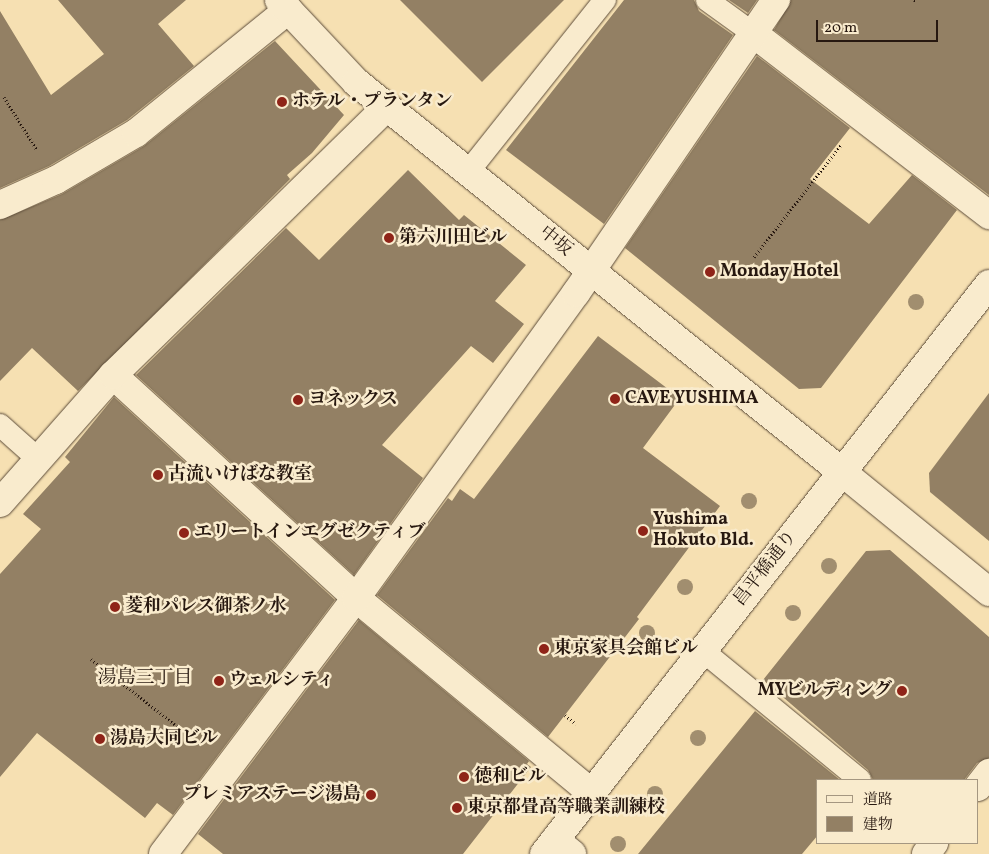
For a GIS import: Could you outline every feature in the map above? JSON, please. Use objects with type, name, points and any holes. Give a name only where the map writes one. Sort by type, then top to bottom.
[{"type":"street","points":[[163,854],[356,598],[592,271],[776,0]]},
{"type":"street","name":"中坂","points":[[283,5],[356,82],[989,592]]},
{"type":"street","points":[[0,205],[56,180],[136,133],[283,5]]},
{"type":"street","points":[[754,34],[989,214]]},
{"type":"street","points":[[0,503],[113,375],[387,107]]},
{"type":"street","name":"昌平橋通り","points":[[557,849],[592,794],[989,284]]},
{"type":"street","points":[[113,375],[356,598],[592,794]]},
{"type":"street","points":[[979,786],[989,773]]},
{"type":"street","points":[[926,854],[934,844]]},
{"type":"lane","points":[[468,172],[605,0]]},
{"type":"lane","points":[[707,0],[754,34]]},
{"type":"lane","points":[[0,425],[38,459]]},
{"type":"lane","points":[[703,651],[859,779]]},
{"type":"path","points":[[4,97],[56,180]]},
{"type":"path","points":[[754,257],[862,117]]},
{"type":"path","points":[[91,659],[229,767]]},
{"type":"path","points":[[566,715],[576,724]]},
{"type":"building","points":[[58,0],[186,0],[158,24],[194,66],[127,120],[49,166],[0,188],[0,11],[51,95],[104,54]]},
{"type":"building","points":[[400,0],[564,0],[482,82]]},
{"type":"building","points":[[624,0],[694,0],[699,11],[733,35],[604,224],[506,150]]},
{"type":"building","points":[[729,0],[757,0],[748,13]]},
{"type":"building","points":[[791,0],[989,0],[989,195],[774,30]]},
{"type":"building","points":[[275,41],[344,115],[312,153],[287,175],[290,179],[78,391],[32,348],[0,381],[0,220],[62,194],[144,146]]},
{"type":"building","points":[[757,56],[850,128],[810,179],[869,224],[912,175],[957,210],[821,388],[799,389],[625,248]]},
{"type":"building","points":[[408,170],[459,220],[464,215],[526,265],[495,301],[524,324],[493,363],[471,346],[382,445],[423,478],[354,575],[136,375],[286,228],[319,260]]},
{"type":"building","points":[[598,336],[680,398],[643,448],[720,506],[637,617],[639,619],[548,737],[377,595],[448,498],[452,501],[460,489],[474,499]]},
{"type":"building","points":[[989,393],[989,541],[930,492],[929,473]]},
{"type":"building","points":[[114,397],[335,600],[173,815],[157,803],[145,818],[37,733],[0,777],[0,574],[41,529],[23,514],[70,462],[65,457]]},
{"type":"building","points":[[890,550],[989,637],[989,758],[977,763],[965,779],[872,779],[868,770],[763,680],[866,551]]},
{"type":"building","points":[[359,620],[529,761],[527,764],[531,767],[463,854],[223,854],[198,834]]},
{"type":"building","points":[[755,711],[839,779],[816,779],[816,837],[802,854],[638,854]]},
{"type":"place","name":"ホテル・プランタン","points":[[282,102]]},
{"type":"place","name":"第六川田ビル","points":[[389,238]]},
{"type":"place","name":"Monday Hotel","points":[[710,272]]},
{"type":"place","name":"CAVE YUSHIMA","points":[[615,399]]},
{"type":"place","name":"ヨネックス","points":[[298,400]]},
{"type":"place","name":"古流いけばな教室","points":[[158,475]]},
{"type":"place","name":"Yushima Hokuto Bld.","points":[[643,531]]},
{"type":"place","name":"エリートインエグゼクティブ","points":[[184,533]]},
{"type":"place","name":"菱和パレス御茶ノ水","points":[[115,607]]},
{"type":"place","name":"東京家具会館ビル","points":[[544,649]]},
{"type":"place","name":"ウェルシティ","points":[[219,681]]},
{"type":"place","name":"MYビルディング","points":[[902,691]]},
{"type":"place","name":"湯島大同ビル","points":[[100,739]]},
{"type":"place","name":"徳和ビル","points":[[464,777]]},
{"type":"place","name":"プレミアステージ湯島","points":[[371,795]]},
{"type":"place","name":"東京都畳高等職業訓練校","points":[[457,808]]},
{"type":"district","name":"湯島三丁目","points":[[145,679]]}]
